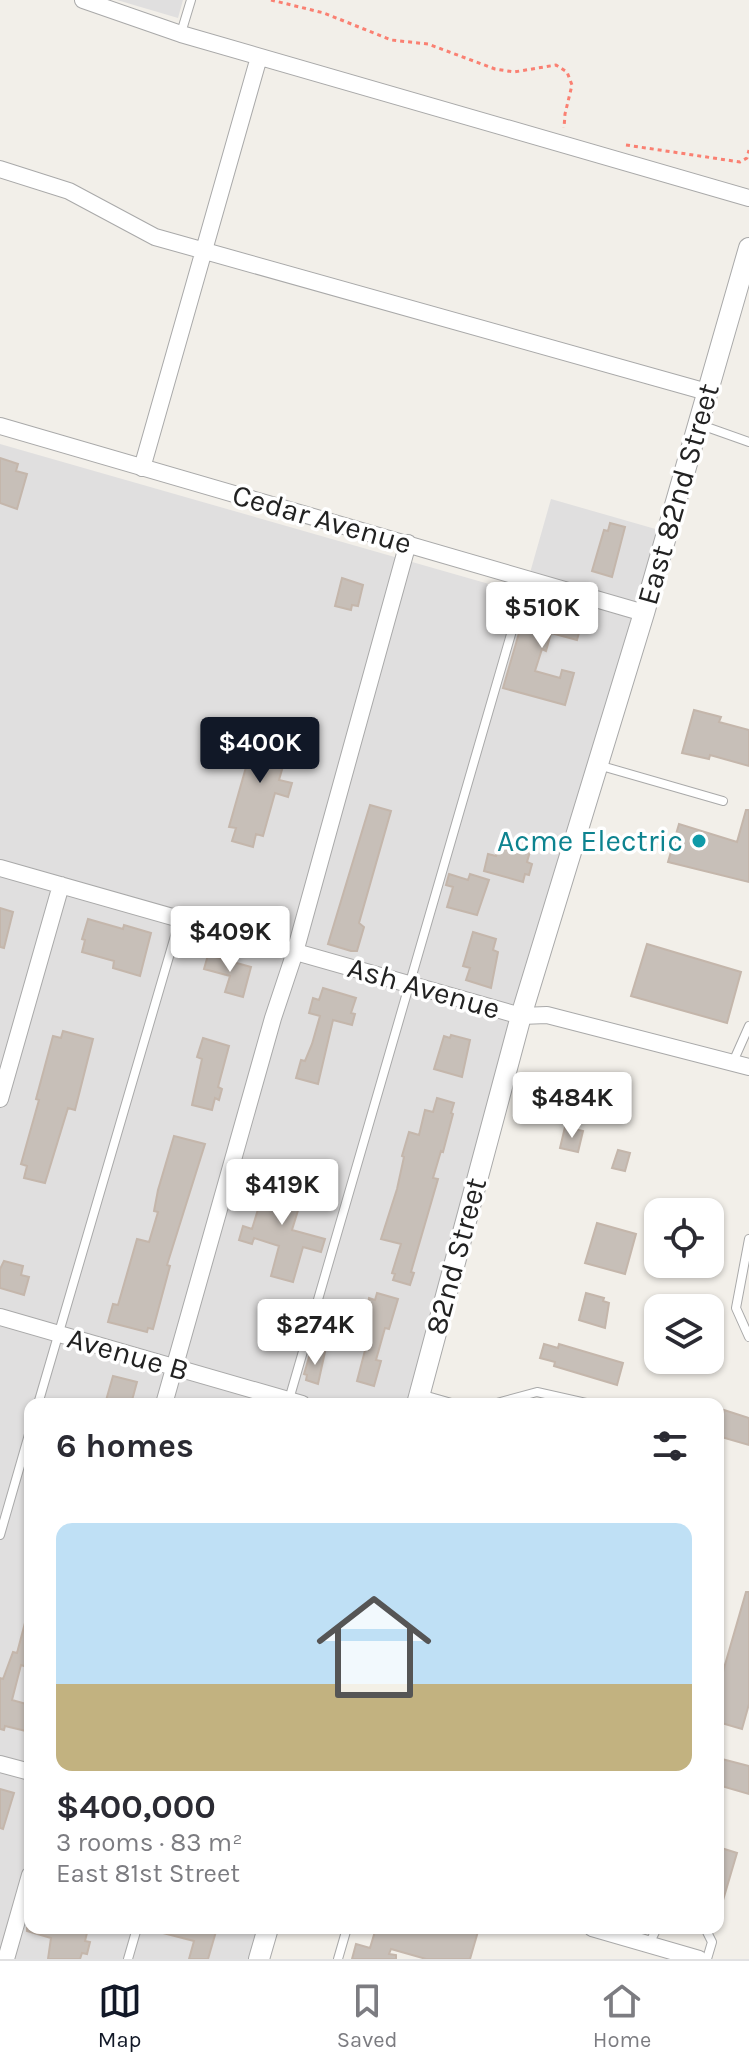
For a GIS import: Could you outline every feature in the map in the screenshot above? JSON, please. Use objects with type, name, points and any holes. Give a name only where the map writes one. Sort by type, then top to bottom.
[{"type":"street","points":[[85,0],[181,34],[749,198]]},
{"type":"street","points":[[142,468],[259,57]]},
{"type":"street","points":[[0,169],[69,191],[155,237],[707,392]]},
{"type":"street","name":"East 82nd Street","points":[[521,1016],[644,613],[707,392],[742,303],[749,248]]},
{"type":"street","name":"Cedar Avenue","points":[[0,426],[644,613]]},
{"type":"street","points":[[166,1398],[273,1018],[295,952],[408,543]]},
{"type":"street","name":"Ash Avenue","points":[[0,868],[521,1016],[547,1015],[741,1065]]},
{"type":"street","points":[[0,1099],[61,885]]},
{"type":"street","name":"82nd Street","points":[[418,1398],[521,1016]]},
{"type":"street","name":"Avenue B","points":[[0,1317],[277,1398]]},
{"type":"street","points":[[0,1764],[24,1770]]},
{"type":"street","points":[[6,1959],[24,1896]]},
{"type":"street","points":[[259,1959],[266,1934]]},
{"type":"street","points":[[613,1934],[699,1959]]},
{"type":"lane","points":[[181,34],[191,0]]},
{"type":"lane","points":[[698,424],[749,442]]},
{"type":"lane","points":[[294,1398],[409,984],[527,578]]},
{"type":"lane","points":[[597,765],[723,801]]},
{"type":"lane","points":[[40,1398],[180,919]]},
{"type":"lane","points":[[741,1065],[749,1026]]},
{"type":"lane","points":[[749,1239],[736,1308],[749,1337]]},
{"type":"lane","points":[[515,1398],[537,1392],[564,1398]]},
{"type":"lane","points":[[0,1535],[24,1452]]},
{"type":"lane","points":[[128,1959],[135,1934]]},
{"type":"lane","points":[[338,1959],[345,1934]]},
{"type":"lane","points":[[649,1944],[654,1934]]},
{"type":"lane","points":[[707,1959],[712,1942],[708,1934]]},
{"type":"path","points":[[271,0],[324,13],[391,40],[428,44],[495,69],[514,72],[556,65],[567,72],[572,85],[564,127],[569,135]]},
{"type":"path","points":[[622,145],[740,162],[747,158],[749,150]]},
{"type":"shaded area","points":[[117,0],[183,0],[178,18]]},
{"type":"shaded area","points":[[0,444],[524,594],[551,499],[659,530],[411,1398],[24,1398],[24,1934],[257,1934],[250,1959],[0,1959]]},
{"type":"building","points":[[0,458],[18,464],[16,471],[27,474],[17,509],[0,503]]},
{"type":"building","points":[[610,523],[625,527],[612,577],[592,571],[604,530],[608,531]]},
{"type":"building","points":[[342,578],[363,585],[358,606],[352,605],[351,610],[335,606]]},
{"type":"building","points":[[530,595],[585,611],[577,640],[551,633],[535,671],[560,678],[562,670],[574,673],[565,705],[503,688]]},
{"type":"building","points":[[694,710],[721,717],[719,722],[749,730],[749,766],[710,755],[709,759],[682,753]]},
{"type":"building","points":[[258,725],[292,735],[279,780],[292,783],[288,797],[275,793],[263,836],[256,834],[253,847],[232,841],[236,828],[229,827]]},
{"type":"building","points":[[370,805],[391,811],[359,923],[364,927],[357,951],[351,951],[328,944]]},
{"type":"building","name":"Acme Electric","points":[[746,810],[749,810],[749,882],[668,862],[679,824],[737,842]]},
{"type":"building","points":[[511,843],[531,848],[527,862],[532,864],[523,882],[484,871],[488,854],[496,856],[499,846],[509,850]]},
{"type":"building","points":[[449,874],[468,880],[470,874],[489,880],[477,915],[447,907],[453,887],[446,885]]},
{"type":"building","points":[[0,908],[13,912],[4,948],[0,947]]},
{"type":"building","points":[[88,919],[151,933],[140,976],[113,968],[114,961],[82,952]]},
{"type":"building","points":[[473,932],[496,939],[493,950],[498,952],[491,988],[466,980],[470,968],[463,966]]},
{"type":"building","points":[[647,944],[741,972],[727,1023],[631,996]]},
{"type":"building","points":[[208,955],[251,967],[243,997],[225,992],[230,976],[204,969]]},
{"type":"building","points":[[323,988],[356,998],[351,1013],[355,1014],[352,1025],[333,1020],[318,1084],[296,1078],[301,1060],[305,1061],[312,1044],[320,1016],[309,1013],[313,998],[319,1000]]},
{"type":"building","points":[[63,1031],[93,1039],[75,1110],[68,1108],[45,1183],[24,1178],[27,1166],[21,1164],[53,1036],[61,1038]]},
{"type":"building","points":[[451,1035],[470,1040],[462,1077],[434,1069],[444,1036],[450,1038]]},
{"type":"building","points":[[203,1038],[229,1046],[218,1087],[222,1089],[219,1100],[215,1098],[212,1110],[192,1105],[202,1059],[197,1057]]},
{"type":"building","points":[[437,1098],[454,1103],[453,1114],[433,1178],[438,1179],[410,1285],[393,1280],[395,1274],[392,1273],[401,1244],[381,1239],[397,1189],[409,1132],[419,1135],[425,1110],[433,1112]]},
{"type":"building","points":[[565,1127],[583,1131],[578,1152],[560,1148]]},
{"type":"building","points":[[174,1136],[205,1144],[167,1265],[170,1266],[153,1329],[148,1328],[147,1332],[108,1322],[113,1304],[118,1305],[137,1239],[149,1242],[158,1212],[154,1211],[158,1190]]},
{"type":"building","points":[[618,1150],[630,1153],[625,1171],[612,1168]]},
{"type":"building","points":[[290,1176],[307,1181],[292,1230],[325,1239],[321,1252],[303,1247],[293,1282],[271,1276],[279,1246],[254,1238],[252,1244],[239,1240],[243,1226],[252,1229],[267,1180],[286,1186]]},
{"type":"building","points":[[597,1223],[636,1234],[625,1274],[585,1263]]},
{"type":"building","points":[[4,1261],[23,1266],[21,1275],[29,1277],[24,1295],[0,1288],[0,1269]]},
{"type":"building","points":[[377,1293],[398,1299],[376,1360],[381,1361],[374,1386],[357,1381],[368,1339],[365,1338],[369,1323],[364,1322],[365,1312],[369,1298],[375,1300]]},
{"type":"building","points":[[586,1293],[604,1298],[603,1301],[609,1303],[605,1328],[579,1320]]},
{"type":"building","points":[[544,1344],[558,1348],[559,1344],[623,1363],[617,1385],[554,1366],[555,1362],[540,1358]]},
{"type":"building","points":[[314,1349],[325,1352],[318,1384],[306,1380],[307,1375],[304,1374]]},
{"type":"building","points":[[113,1376],[137,1382],[133,1398],[107,1398]]},
{"type":"building","points":[[724,1410],[749,1418],[749,1445],[724,1438]]},
{"type":"building","points":[[746,1592],[749,1592],[749,1704],[742,1729],[724,1724],[724,1668]]},
{"type":"building","points":[[24,1627],[24,1666],[21,1665],[12,1700],[24,1703],[24,1731],[5,1726],[4,1730],[0,1729],[0,1678],[3,1679],[13,1652],[17,1653]]},
{"type":"building","points":[[724,1760],[749,1766],[749,1794],[724,1787]]},
{"type":"building","points":[[0,1789],[14,1793],[3,1829],[0,1828]]},
{"type":"building","points":[[724,1849],[737,1853],[724,1897]]},
{"type":"building","points":[[37,1934],[87,1934],[85,1941],[90,1942],[87,1954],[82,1953],[80,1959],[48,1959],[51,1938]]},
{"type":"building","points":[[167,1934],[215,1934],[208,1959],[189,1959],[194,1941]]},
{"type":"building","points":[[374,1934],[477,1934],[470,1959],[426,1959],[391,1949],[389,1954],[396,1955],[396,1959],[352,1959],[356,1944],[370,1948]]},
{"type":"place","name":"Acme Electric","points":[[699,841]]}]
